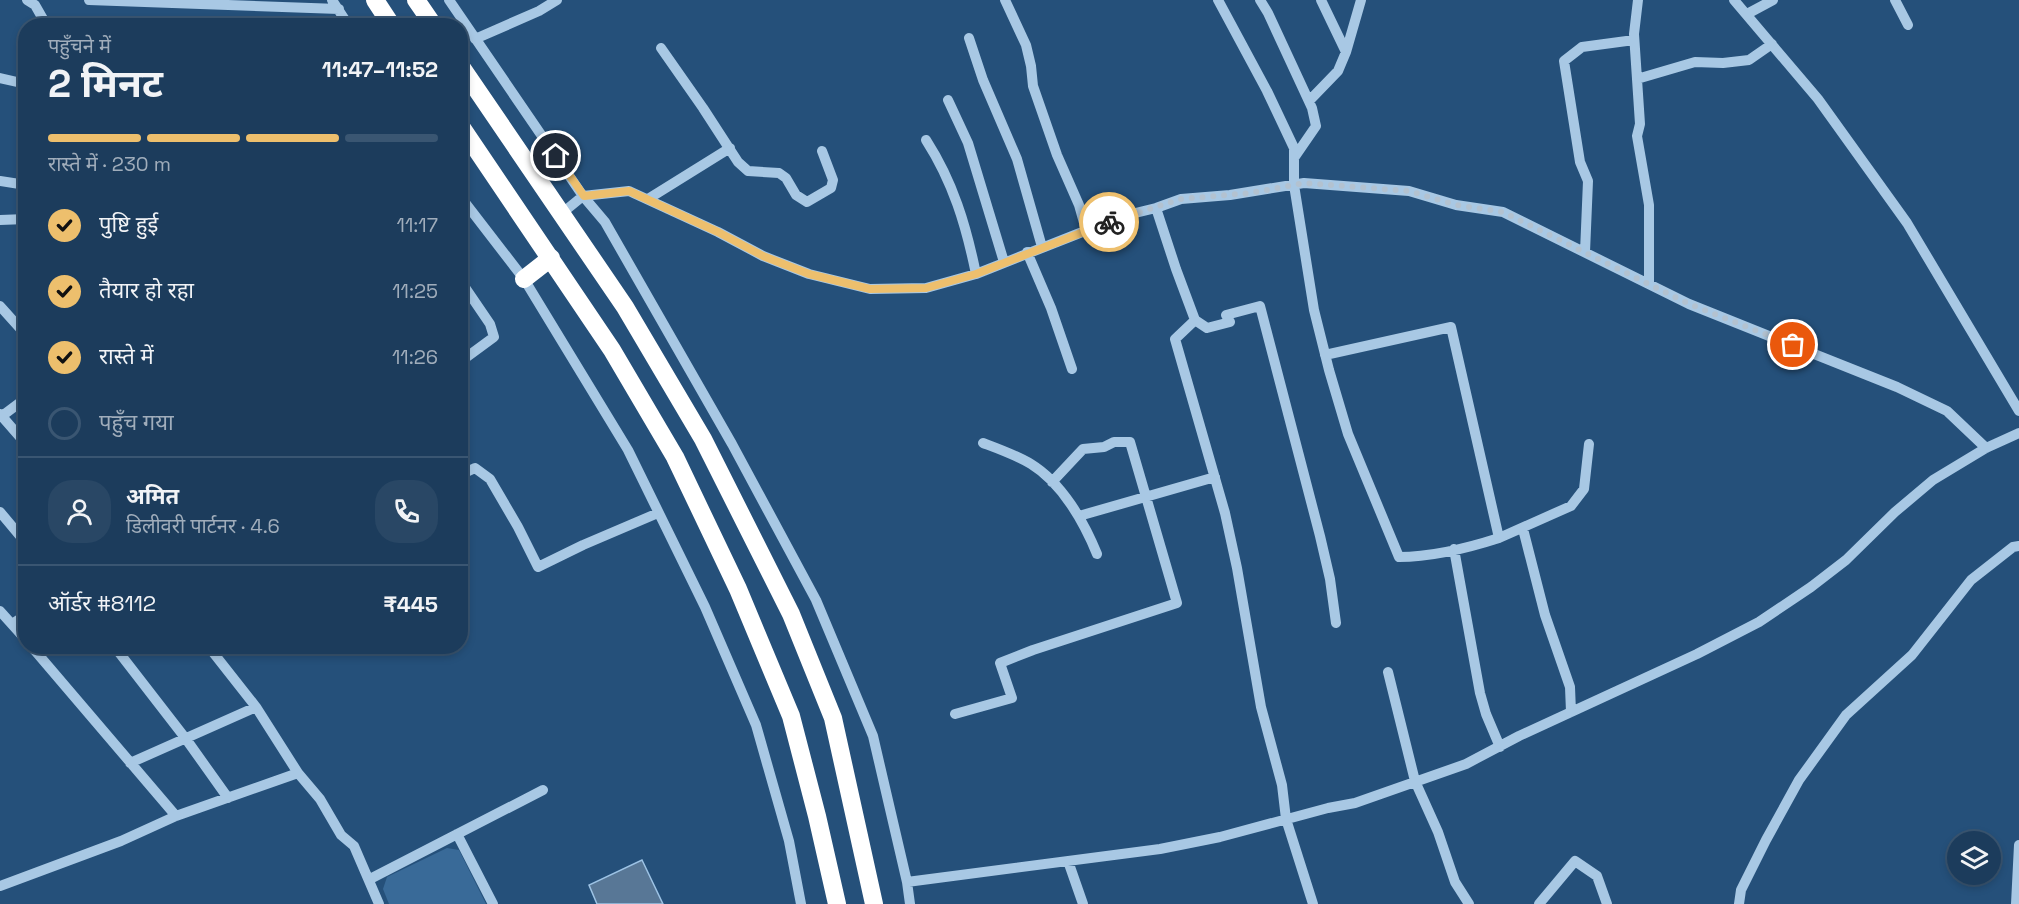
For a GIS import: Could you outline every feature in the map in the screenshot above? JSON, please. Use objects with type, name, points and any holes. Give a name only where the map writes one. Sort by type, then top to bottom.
[{"type":"highway","points":[[375,0],[387,18]]},
{"type":"highway","points":[[416,0],[428,18]]},
{"type":"highway","points":[[468,77],[625,307],[703,439],[791,614],[833,718],[874,904]]},
{"type":"highway","points":[[468,137],[612,350],[675,457],[738,589],[791,716],[837,904]]},
{"type":"highway","points":[[524,279],[551,258]]},
{"type":"street","points":[[27,0],[35,5],[43,18]]},
{"type":"street","points":[[89,0],[335,4],[344,18]]},
{"type":"street","points":[[449,0],[461,18]]},
{"type":"street","points":[[475,39],[539,11],[557,0]]},
{"type":"street","points":[[1005,0],[1026,45],[1033,86],[1057,154],[1079,205],[1086,230]]},
{"type":"street","points":[[1218,0],[1267,91],[1294,148],[1294,185],[1314,310],[1325,355],[1348,434],[1400,557],[1477,545],[1523,529],[1571,506],[1584,489],[1589,444]]},
{"type":"street","points":[[1260,0],[1309,101],[1316,126],[1294,158]]},
{"type":"street","points":[[1321,0],[1346,52]]},
{"type":"street","points":[[1309,101],[1338,71],[1361,0]]},
{"type":"street","points":[[1638,0],[1634,40],[1640,124],[1637,136],[1649,205],[1649,284]]},
{"type":"street","points":[[1734,0],[1818,99],[1907,223],[2019,411]]},
{"type":"street","points":[[1747,14],[1773,0]]},
{"type":"street","points":[[1895,0],[1908,25]]},
{"type":"street","points":[[468,28],[584,196],[605,222],[732,444],[816,600],[873,736],[907,882],[910,904]]},
{"type":"street","points":[[969,38],[983,80],[1017,159],[1042,247]]},
{"type":"street","points":[[1584,252],[1588,181],[1580,162],[1564,61],[1582,47],[1634,40]]},
{"type":"street","points":[[1637,79],[1695,62],[1723,63],[1749,60],[1772,44]]},
{"type":"street","points":[[661,48],[738,162],[748,171],[779,173],[786,178],[796,195],[807,202],[831,188],[833,180],[822,151]]},
{"type":"street","points":[[0,78],[18,82]]},
{"type":"street","points":[[948,100],[968,143],[1005,262]]},
{"type":"street","points":[[926,140],[938,158],[958,204],[968,234],[976,274]]},
{"type":"street","points":[[648,199],[730,148]]},
{"type":"street","points":[[0,181],[18,184]]},
{"type":"street","points":[[561,214],[584,196],[629,191],[718,232],[763,256],[809,274],[870,289],[926,288],[976,274],[1123,216],[1181,199],[1230,195],[1304,183],[1409,191],[1456,205],[1503,212],[1689,304],[1907,392],[1947,411],[1986,448]]},
{"type":"street","points":[[468,206],[524,279],[628,450],[705,607],[756,725],[789,841],[801,904]]},
{"type":"street","points":[[1156,208],[1196,320],[1207,328],[1230,322],[1226,315],[1260,306],[1320,536],[1330,579],[1336,622]]},
{"type":"street","points":[[0,220],[18,219]]},
{"type":"street","points":[[1027,252],[1051,308],[1072,369]]},
{"type":"street","points":[[468,292],[490,324],[494,337],[468,356]]},
{"type":"street","points":[[0,306],[18,326]]},
{"type":"street","points":[[1196,320],[1175,339],[1225,513],[1235,557],[1261,707],[1282,785],[1286,819],[1313,904]]},
{"type":"street","points":[[1325,355],[1451,327],[1500,538]]},
{"type":"street","points":[[18,403],[1,415],[18,435]]},
{"type":"street","points":[[907,882],[1160,849],[1220,837],[1355,803],[1466,764],[1519,736],[1697,654],[1759,622],[1846,560],[1895,512],[1933,480],[1986,448],[2019,433]]},
{"type":"street","points":[[955,714],[1012,698],[1000,663],[1177,603],[1130,442],[1114,442],[1104,447],[1083,449],[1052,483]]},
{"type":"street","points":[[983,443],[1034,465],[1064,495],[1079,516],[1097,554]]},
{"type":"street","points":[[468,471],[475,468],[490,479],[538,567],[658,513]]},
{"type":"street","points":[[1079,516],[1215,477]]},
{"type":"street","points":[[0,512],[18,533]]},
{"type":"street","points":[[1523,529],[1545,615],[1570,687],[1571,712]]},
{"type":"street","points":[[1739,904],[1741,890],[1799,780],[1846,715],[1912,655],[1971,580],[2013,547],[2019,546]]},
{"type":"street","points":[[1454,549],[1480,693],[1500,747]]},
{"type":"street","points":[[0,611],[18,631]]},
{"type":"street","points":[[12,624],[18,620]]},
{"type":"street","points":[[38,654],[176,816]]},
{"type":"street","points":[[120,654],[228,798]]},
{"type":"street","points":[[214,654],[256,707],[298,773],[320,799],[341,835],[354,846],[379,904]]},
{"type":"street","points":[[1388,672],[1415,781],[1438,832],[1455,882],[1469,904]]},
{"type":"street","points":[[130,763],[256,707]]},
{"type":"street","points":[[0,886],[121,841],[176,816],[298,773]]},
{"type":"street","points":[[370,879],[543,789]]},
{"type":"street","points":[[457,834],[493,904]]},
{"type":"street","points":[[2016,904],[2019,845]]},
{"type":"street","points":[[1068,861],[1083,904]]},
{"type":"street","points":[[1539,904],[1575,861],[1597,876],[1607,904]]},
{"type":"shaded area","points":[[447,848],[459,850],[486,904],[389,904],[383,889],[387,877]]},
{"type":"shaded area","points":[[642,860],[663,904],[597,904],[589,885]]},
{"type":"way so far","points":[[1109,222],[1181,199],[1250,193],[1304,183],[1409,191],[1456,205],[1503,212],[1689,304],[1793,345]]},
{"type":"route","points":[[556,156],[584,196],[629,191],[718,232],[763,256],[809,274],[870,289],[926,288],[976,274],[1109,222]]}]
